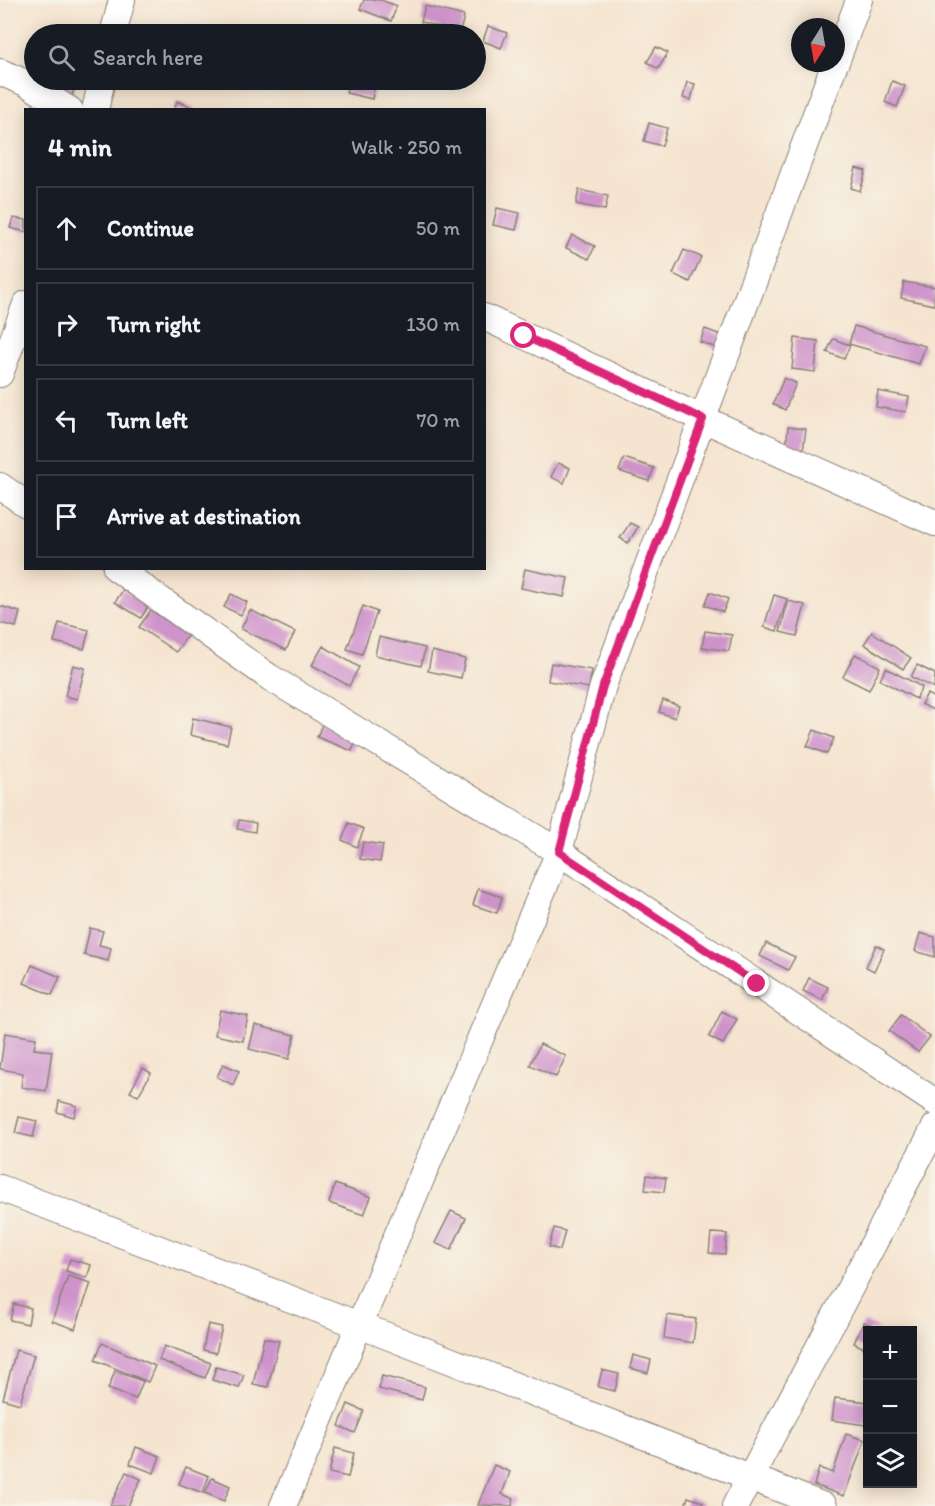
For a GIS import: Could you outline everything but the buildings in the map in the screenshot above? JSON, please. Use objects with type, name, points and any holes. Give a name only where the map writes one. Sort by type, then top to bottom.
[{"type":"street","points":[[116,24],[122,0]]},
{"type":"street","points":[[845,38],[859,0]]},
{"type":"street","points":[[0,72],[24,82]]},
{"type":"street","points":[[283,1506],[559,852],[603,686],[832,72]]},
{"type":"street","points":[[37,90],[67,108]]},
{"type":"street","points":[[95,108],[100,90]]},
{"type":"street","points":[[0,374],[24,309]]},
{"type":"street","points":[[486,318],[935,523]]},
{"type":"street","points":[[0,486],[24,503]]},
{"type":"street","points":[[119,570],[269,677],[559,852],[935,1102]]},
{"type":"street","points":[[735,1506],[935,1127]]},
{"type":"street","points":[[0,1188],[824,1506]]},
{"type":"route","points":[[524,336],[703,419],[603,686],[559,852],[757,984]]}]
